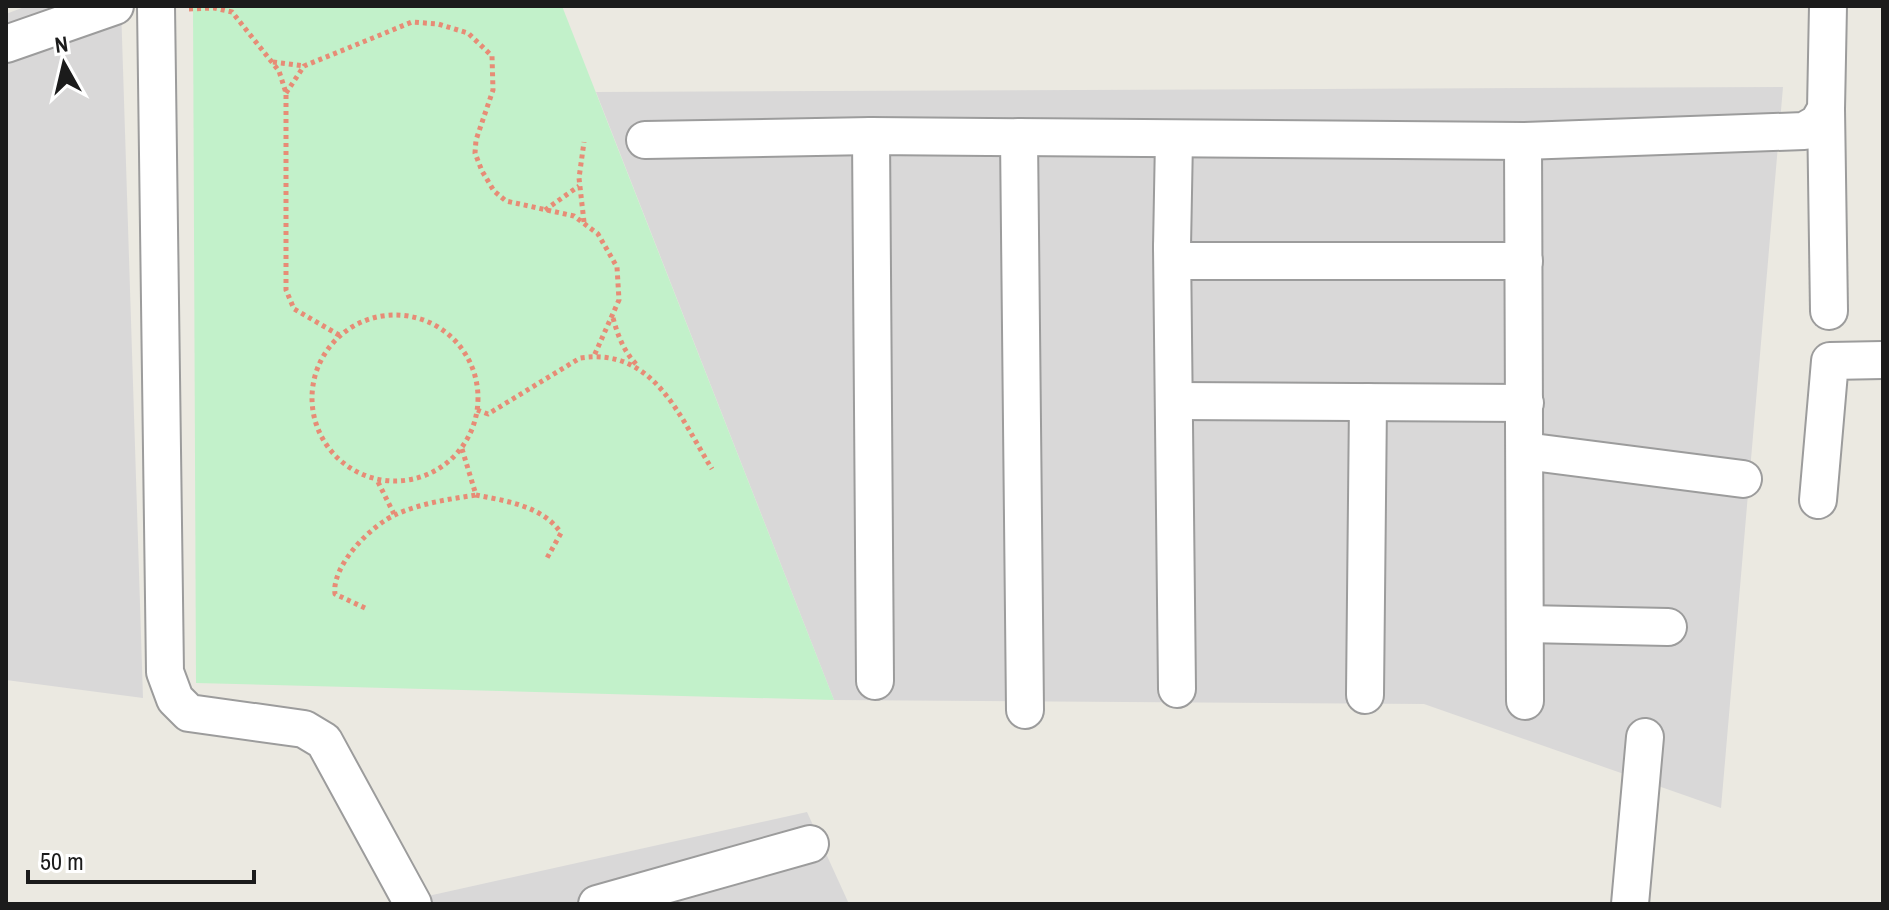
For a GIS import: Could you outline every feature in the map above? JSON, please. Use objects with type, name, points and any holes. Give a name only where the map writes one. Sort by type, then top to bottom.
[{"type":"street","points":[[6,44],[115,6]]},
{"type":"street","points":[[1828,6],[1829,311]]},
{"type":"street","points":[[156,8],[165,672],[175,699],[189,713],[304,729],[324,741],[413,904]]},
{"type":"street","points":[[645,140],[871,136],[1523,141],[1804,131],[1818,123],[1826,109]]},
{"type":"street","points":[[871,136],[875,681]]},
{"type":"street","points":[[1019,137],[1025,710]]},
{"type":"street","points":[[1174,139],[1172,247],[1177,689]]},
{"type":"street","points":[[1523,141],[1525,701]]},
{"type":"street","points":[[1172,247],[1175,255],[1184,261],[1524,261]]},
{"type":"street","points":[[1818,500],[1830,361],[1883,360]]},
{"type":"street","points":[[1174,401],[1525,403]]},
{"type":"street","points":[[1365,695],[1368,402]]},
{"type":"street","points":[[1525,451],[1743,479]]},
{"type":"street","points":[[1526,624],[1668,627]]},
{"type":"street","points":[[1630,904],[1645,737]]},
{"type":"street","points":[[597,904],[810,844]]},
{"type":"path","points":[[156,8],[214,8],[232,12],[279,71],[286,93],[286,290],[294,309],[339,335]]},
{"type":"path","points":[[272,61],[304,66],[412,22],[438,24],[468,33],[492,56],[493,90],[476,140],[475,153],[494,191],[506,201],[574,216],[598,234],[617,267],[619,300],[594,356]]},
{"type":"path","points":[[286,93],[304,66]]},
{"type":"path","points":[[584,142],[579,186],[584,223]]},
{"type":"path","points":[[544,210],[579,186]]},
{"type":"path","points":[[394,314],[424,318],[448,333],[467,356],[476,384],[477,410],[469,438],[462,448],[452,461],[430,477],[404,483],[378,481],[357,471],[334,454],[321,434],[313,408],[310,382],[321,356],[339,335],[364,320],[394,314]]},
{"type":"path","points":[[613,318],[618,338],[629,357],[663,391],[712,469]]},
{"type":"path","points":[[477,410],[488,414],[580,358],[619,358],[641,368]]},
{"type":"path","points":[[462,448],[476,495]]},
{"type":"path","points":[[378,481],[394,514]]},
{"type":"path","points":[[365,608],[335,594],[334,586],[345,559],[394,514],[476,495],[514,503],[554,522],[561,533],[547,558]]},
{"type":"shaded area","points":[[27,6],[121,6],[143,698],[6,680],[6,14]]},
{"type":"shaded area","points":[[1783,87],[1721,808],[1424,704],[834,700],[596,92]]},
{"type":"shaded area","points":[[807,812],[849,904],[392,904]]},
{"type":"green space","points":[[193,6],[562,6],[834,700],[196,683]]}]
